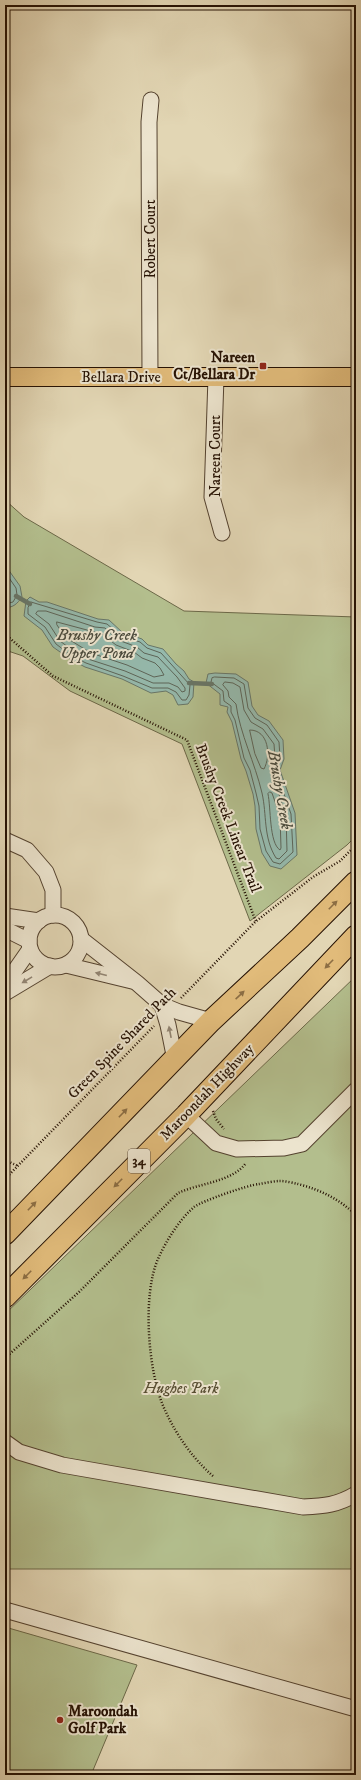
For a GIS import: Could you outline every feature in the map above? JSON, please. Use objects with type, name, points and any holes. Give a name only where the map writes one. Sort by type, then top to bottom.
[{"type":"highway","points":[[5,1234],[175,1060],[211,1021],[300,938],[356,882]]},
{"type":"highway","name":"Maroondah Highway","points":[[5,1297],[186,1114],[356,936]]},
{"type":"main road","name":"Bellara Drive","points":[[5,378],[356,377]]},
{"type":"street","name":"Robert Court","points":[[150,378],[149,122],[151,100]]},
{"type":"street","name":"Nareen Court","points":[[216,377],[212,497],[222,533]]},
{"type":"street","points":[[5,840],[27,850],[46,872],[53,890],[53,915]]},
{"type":"street","points":[[53,915],[61,916],[69,919],[80,931],[81,939],[78,955],[72,961],[66,965],[58,967],[50,966],[38,960],[30,945],[30,933],[39,921],[53,915]]},
{"type":"street","points":[[5,916],[39,921]]},
{"type":"street","points":[[5,929],[30,945]]},
{"type":"street","points":[[81,939],[136,982],[166,1009],[211,1021]]},
{"type":"street","points":[[5,985],[30,945]]},
{"type":"street","points":[[66,965],[136,982]]},
{"type":"street","points":[[5,993],[50,966]]},
{"type":"street","points":[[166,1009],[175,1060]]},
{"type":"street","points":[[186,1114],[216,1143],[237,1148],[284,1148],[302,1144],[356,1090]]},
{"type":"street","points":[[5,1442],[19,1452],[62,1465],[303,1507],[333,1504],[341,1502],[356,1494]]},
{"type":"street","points":[[5,1610],[356,1708]]},
{"type":"path","name":"Brushy Creek Linear Trail","points":[[5,634],[53,676],[187,740],[256,922]]},
{"type":"path","name":"Green Spine Shared Path","points":[[5,1180],[166,1009],[256,922],[313,877],[340,861],[356,845]]},
{"type":"path","points":[[215,1106],[213,1112],[216,1119],[228,1133]]},
{"type":"path","points":[[5,1358],[79,1292],[178,1193],[192,1186],[236,1174],[245,1165],[256,1148]]},
{"type":"path","points":[[5,1160],[18,1166]]},
{"type":"path","points":[[216,1479],[200,1465],[178,1434],[163,1407],[155,1376],[149,1325],[150,1290],[158,1259],[178,1224],[196,1206],[249,1185],[282,1180],[317,1189],[343,1203],[356,1215]]},
{"type":"green space","points":[[5,500],[24,517],[184,611],[356,617],[356,836],[347,845],[250,921],[182,744],[70,691],[23,656],[5,650]]},
{"type":"green space","name":"Hughes Park","points":[[356,976],[356,1569],[5,1569],[5,1314]]},
{"type":"green space","name":"Maroondah Golf Park","points":[[5,1627],[137,1665],[91,1775],[5,1775]]},
{"type":"water","points":[[5,565],[20,586],[22,597],[15,605],[5,608]]},
{"type":"water","name":"Brushy Creek Upper Pond","points":[[30,597],[39,602],[47,602],[98,619],[109,620],[122,632],[142,639],[148,645],[163,649],[184,671],[189,679],[194,682],[193,697],[188,704],[178,705],[173,695],[166,691],[151,693],[122,679],[85,667],[70,659],[53,647],[42,630],[24,616],[26,601]]},
{"type":"water","points":[[208,674],[236,674],[248,682],[252,706],[258,715],[269,721],[283,740],[284,759],[280,770],[295,813],[297,855],[281,869],[270,866],[262,853],[256,829],[253,794],[241,759],[232,722],[227,712],[228,707],[220,705],[220,694],[206,683]]},
{"type":"waterway","name":"Brushy Creek","points":[[16,596],[30,604]]},
{"type":"waterway","name":"Brushy Creek","points":[[189,683],[212,684]]},
{"type":"place","name":"Nareen Ct/Bellara Dr","points":[[263,366]]},
{"type":"place","name":"Maroondah Golf Park","points":[[60,1720]]}]
